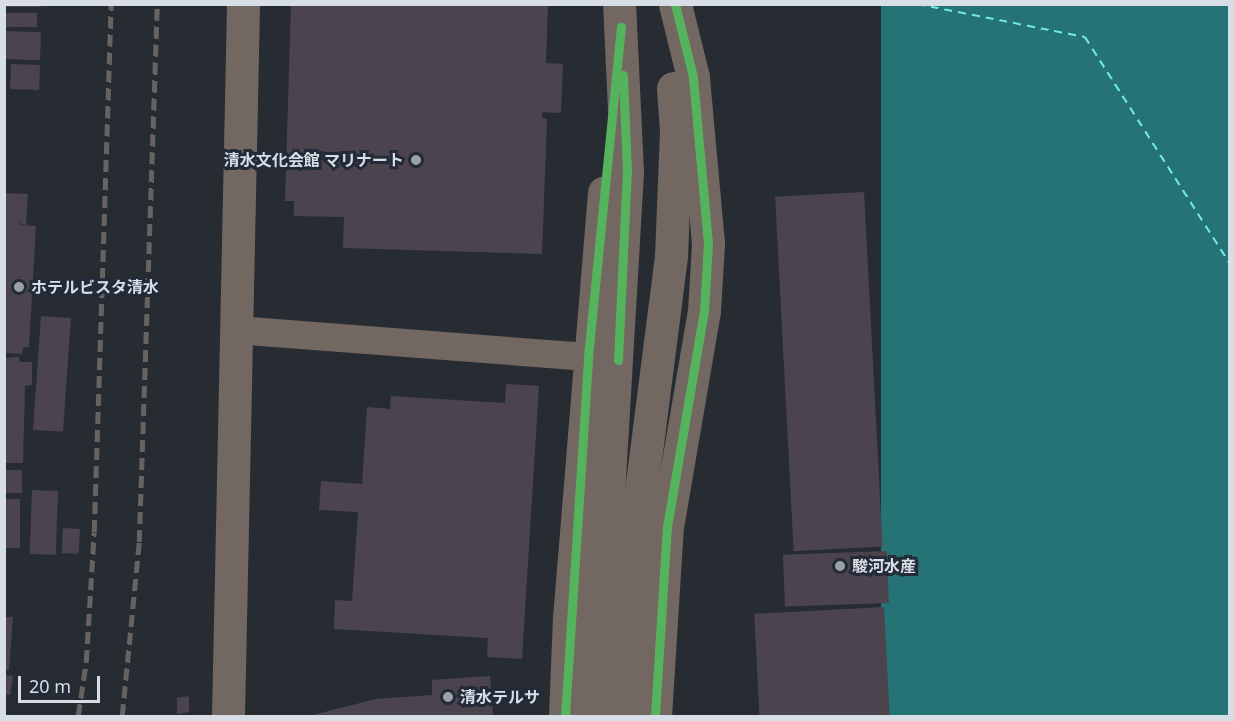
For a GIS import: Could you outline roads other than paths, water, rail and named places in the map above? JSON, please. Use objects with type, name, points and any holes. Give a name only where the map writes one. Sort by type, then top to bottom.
[{"type":"street","points":[[228,717],[243,4]]},
{"type":"street","points":[[625,717],[633,553],[671,256],[676,131],[666,4]]},
{"type":"street","points":[[655,717],[667,527],[704,311],[708,243],[693,77],[675,4]]},
{"type":"street","points":[[565,717],[603,358],[627,172],[620,16]]},
{"type":"street","points":[[236,330],[603,358]]},
{"type":"street","points":[[595,717],[604,517],[603,358]]},
{"type":"water","points":[[881,5],[1229,5],[1229,716],[881,716]]},
{"type":"railway","points":[[78,716],[86,662],[94,532],[111,4]]},
{"type":"railway","points":[[122,716],[139,542],[157,4]]},
{"type":"place","name":"清水文化会館 マリナート","points":[[416,160]]},
{"type":"place","name":"ホテルビスタ清水","points":[[19,287]]},
{"type":"place","name":"駿河水産","points":[[840,566]]},
{"type":"place","name":"清水テルサ","points":[[448,697]]}]
